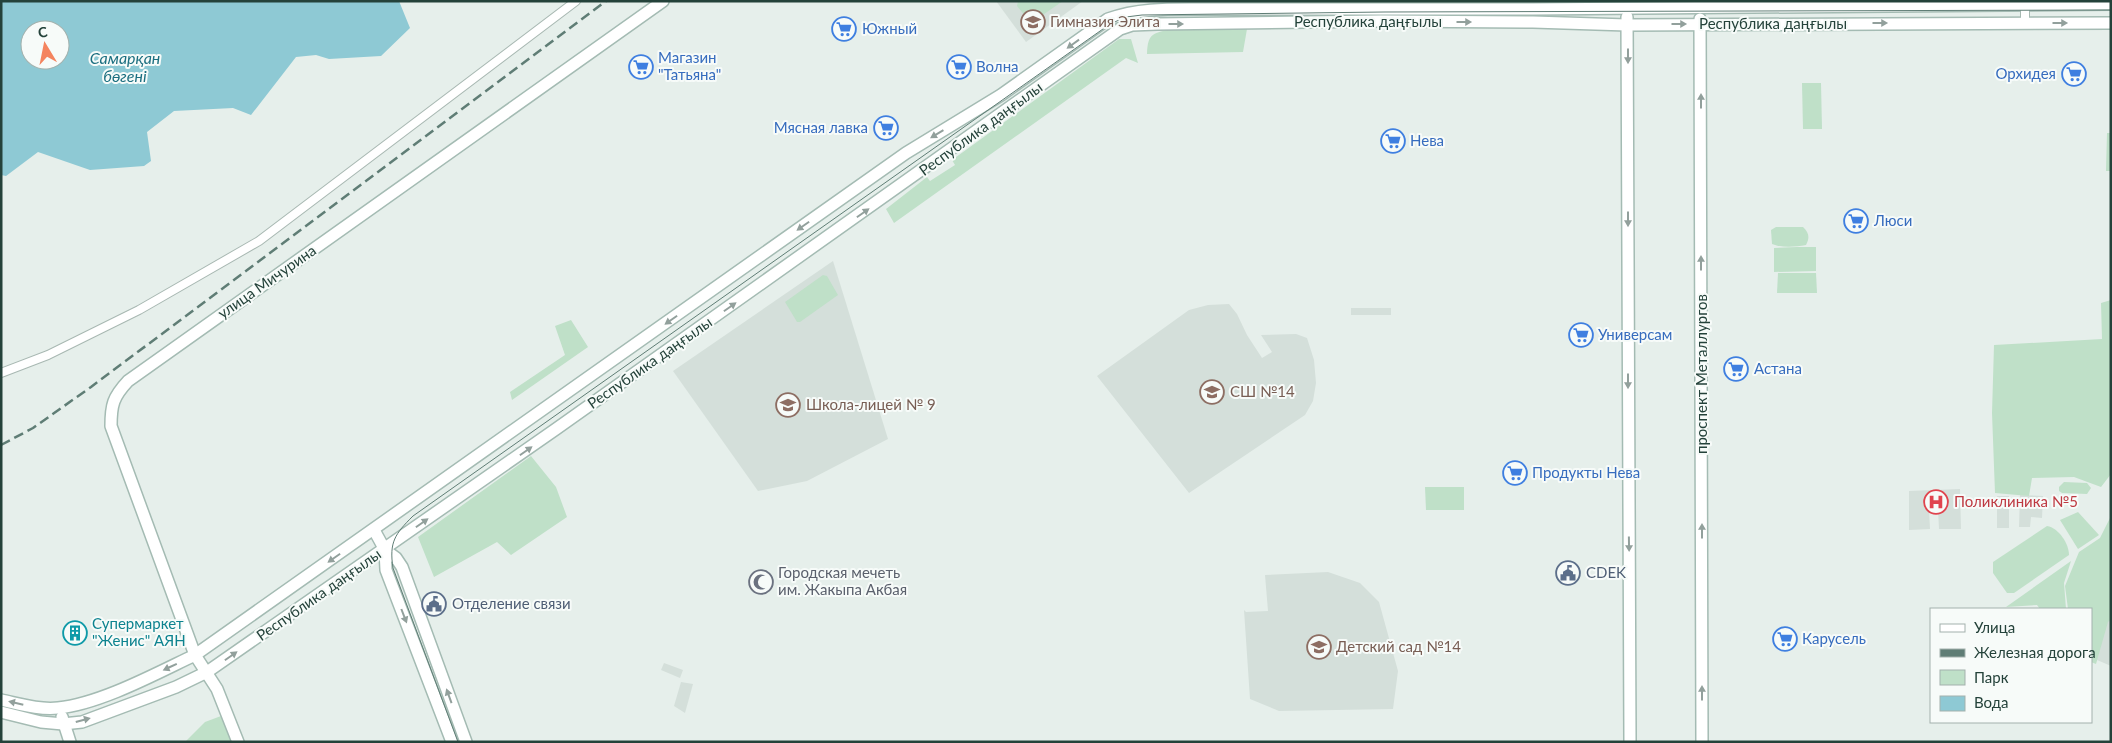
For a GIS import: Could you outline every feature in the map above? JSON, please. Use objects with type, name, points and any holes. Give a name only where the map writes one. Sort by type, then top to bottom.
[{"type":"main road","name":"улица Мичурина","points":[[238,742],[217,689],[208,672],[195,655],[111,426],[111,407],[118,392],[128,381],[663,1]]},
{"type":"main road","name":"Республика даңғылы","points":[[1,700],[40,707],[59,708],[80,704],[126,687],[195,655],[906,153],[1001,95],[1108,19],[1126,12],[1385,5],[1605,4],[1627,8],[2025,3],[2111,4]]},
{"type":"main road","name":"проспект Металлургов","points":[[1700,7],[1702,742]]},
{"type":"main road","points":[[1627,8],[1630,742]]},
{"type":"main road","name":"Республика даңғылы","points":[[1,712],[41,722],[64,724],[82,722],[176,687],[208,672],[407,534],[1120,29],[1157,24],[1381,21],[1627,25],[2111,23]]},
{"type":"main road","points":[[374,530],[384,550],[386,570],[452,742]]},
{"type":"main road","points":[[402,567],[401,549],[407,534]]},
{"type":"main road","points":[[384,550],[396,558],[402,567],[466,742]]},
{"type":"main road","points":[[367,562],[379,564],[386,570]]},
{"type":"main road","points":[[59,708],[70,742]]},
{"type":"street","points":[[1,373],[48,355],[139,310],[259,241],[576,1]]},
{"type":"street","points":[[2024,23],[2025,3]]},
{"type":"shaded area","name":"Гимназия Элита","points":[[996,1],[1083,1],[1026,42]]},
{"type":"shaded area","name":"Школа-лицей № 9","points":[[833,261],[888,439],[807,481],[758,491],[673,371]]},
{"type":"shaded area","name":"СШ №14","points":[[1229,304],[1237,314],[1247,335],[1262,358],[1272,352],[1261,335],[1296,334],[1307,338],[1314,360],[1316,383],[1313,401],[1305,415],[1189,493],[1097,376],[1189,310],[1208,305]]},
{"type":"shaded area","points":[[1351,308],[1391,308],[1391,315],[1351,315]]},
{"type":"shaded area","points":[[1960,489],[1961,529],[1939,529],[1938,509],[1929,510],[1930,529],[1909,530],[1909,491]]},
{"type":"shaded area","points":[[2020,495],[2043,496],[2042,518],[2031,517],[2030,527],[2019,527]]},
{"type":"shaded area","points":[[1997,496],[2009,496],[2009,528],[1997,528]]},
{"type":"shaded area","points":[[2111,545],[2111,666],[2097,660],[2106,546]]},
{"type":"shaded area","name":"Детский сад №14","points":[[1328,572],[1360,583],[1379,602],[1398,671],[1393,709],[1279,711],[1250,699],[1244,610],[1246,612],[1268,611],[1265,575]]},
{"type":"shaded area","points":[[664,663],[683,670],[680,678],[661,670]]},
{"type":"shaded area","points":[[681,682],[693,684],[685,713],[674,706]]},
{"type":"green space","points":[[1018,1],[1063,1],[1031,23],[1017,6]]},
{"type":"green space","points":[[1171,29],[1247,29],[1243,52],[1147,54],[1150,38],[1159,32]]},
{"type":"green space","points":[[1119,39],[1131,39],[1138,63],[1126,58],[894,223],[886,209],[927,177],[930,181],[955,165],[952,160]]},
{"type":"green space","points":[[1802,83],[1821,83],[1822,129],[1803,129]]},
{"type":"green space","points":[[2107,133],[2111,133],[2111,171],[2106,171]]},
{"type":"green space","points":[[1776,227],[1803,227],[1808,235],[1806,245],[1789,247],[1772,244],[1771,230]]},
{"type":"green space","points":[[1816,247],[1816,271],[1774,272],[1774,248]]},
{"type":"green space","points":[[1778,273],[1816,273],[1817,293],[1777,293]]},
{"type":"green space","points":[[823,275],[827,276],[838,295],[800,322],[797,322],[785,302]]},
{"type":"green space","points":[[2111,300],[2111,474],[2101,487],[2074,477],[2032,478],[2029,496],[1995,493],[1992,413],[1994,345],[2102,339],[2101,303]]},
{"type":"green space","points":[[571,320],[588,347],[512,400],[510,392],[565,355],[555,326]]},
{"type":"green space","points":[[531,456],[556,487],[567,517],[511,555],[497,542],[434,577],[418,537]]},
{"type":"green space","points":[[2064,482],[2087,483],[2091,488],[2087,494],[2062,493],[2059,491],[2059,487]]},
{"type":"green space","points":[[1425,487],[1464,487],[1464,510],[1426,510]]},
{"type":"green space","points":[[2078,512],[2099,535],[2078,549],[2060,520]]},
{"type":"green space","points":[[2111,516],[2111,619],[2108,622],[2096,664],[2092,662],[2092,608],[2068,608],[2065,586],[2079,552],[2100,538]]},
{"type":"green space","points":[[2047,526],[2056,530],[2063,537],[2069,555],[2014,593],[2007,593],[1993,573],[1993,562]]},
{"type":"green space","points":[[2071,561],[2064,583],[2066,608],[2039,608],[2037,605],[2006,607]]},
{"type":"green space","points":[[221,716],[231,742],[185,742],[205,722]]},
{"type":"water","name":"Самарқан бөгені","points":[[1,1],[399,1],[410,28],[381,56],[329,59],[316,55],[296,57],[251,115],[233,108],[174,111],[147,132],[151,161],[144,166],[90,170],[38,152],[6,176],[1,175]]},
{"type":"tram line","points":[[458,742],[393,568],[393,545],[407,522],[1110,24],[1126,17],[1142,15],[1384,12],[2111,10]]},
{"type":"railway","points":[[1,445],[33,428],[91,387],[606,1]]},
{"type":"place","name":"Гимназия Элита","points":[[1033,22]]},
{"type":"place","name":"Южный","points":[[844,29]]},
{"type":"place","name":"Магазин \"Татьяна\"","points":[[641,67]]},
{"type":"place","name":"Волна","points":[[959,67]]},
{"type":"place","name":"Орхидея","points":[[2074,74]]},
{"type":"place","name":"Мясная лавка","points":[[886,128]]},
{"type":"place","name":"Нева","points":[[1393,141]]},
{"type":"place","name":"Люси","points":[[1856,221]]},
{"type":"place","name":"Универсам","points":[[1581,335]]},
{"type":"place","name":"Астана","points":[[1736,369]]},
{"type":"place","name":"СШ №14","points":[[1212,392]]},
{"type":"place","name":"Школа-лицей № 9","points":[[788,405]]},
{"type":"place","name":"Продукты Нева","points":[[1515,473]]},
{"type":"place","name":"Поликлиника №5","points":[[1936,502]]},
{"type":"place","name":"CDEK","points":[[1568,573]]},
{"type":"place","name":"Городская мечеть им. Жакыпа Акбая","points":[[761,582]]},
{"type":"place","name":"Отделение связи","points":[[434,604]]},
{"type":"place","name":"Супермаркет \"Женис\" АЯН","points":[[75,633]]},
{"type":"place","name":"Карусель","points":[[1785,639]]},
{"type":"place","name":"Детский сад №14","points":[[1319,647]]}]
